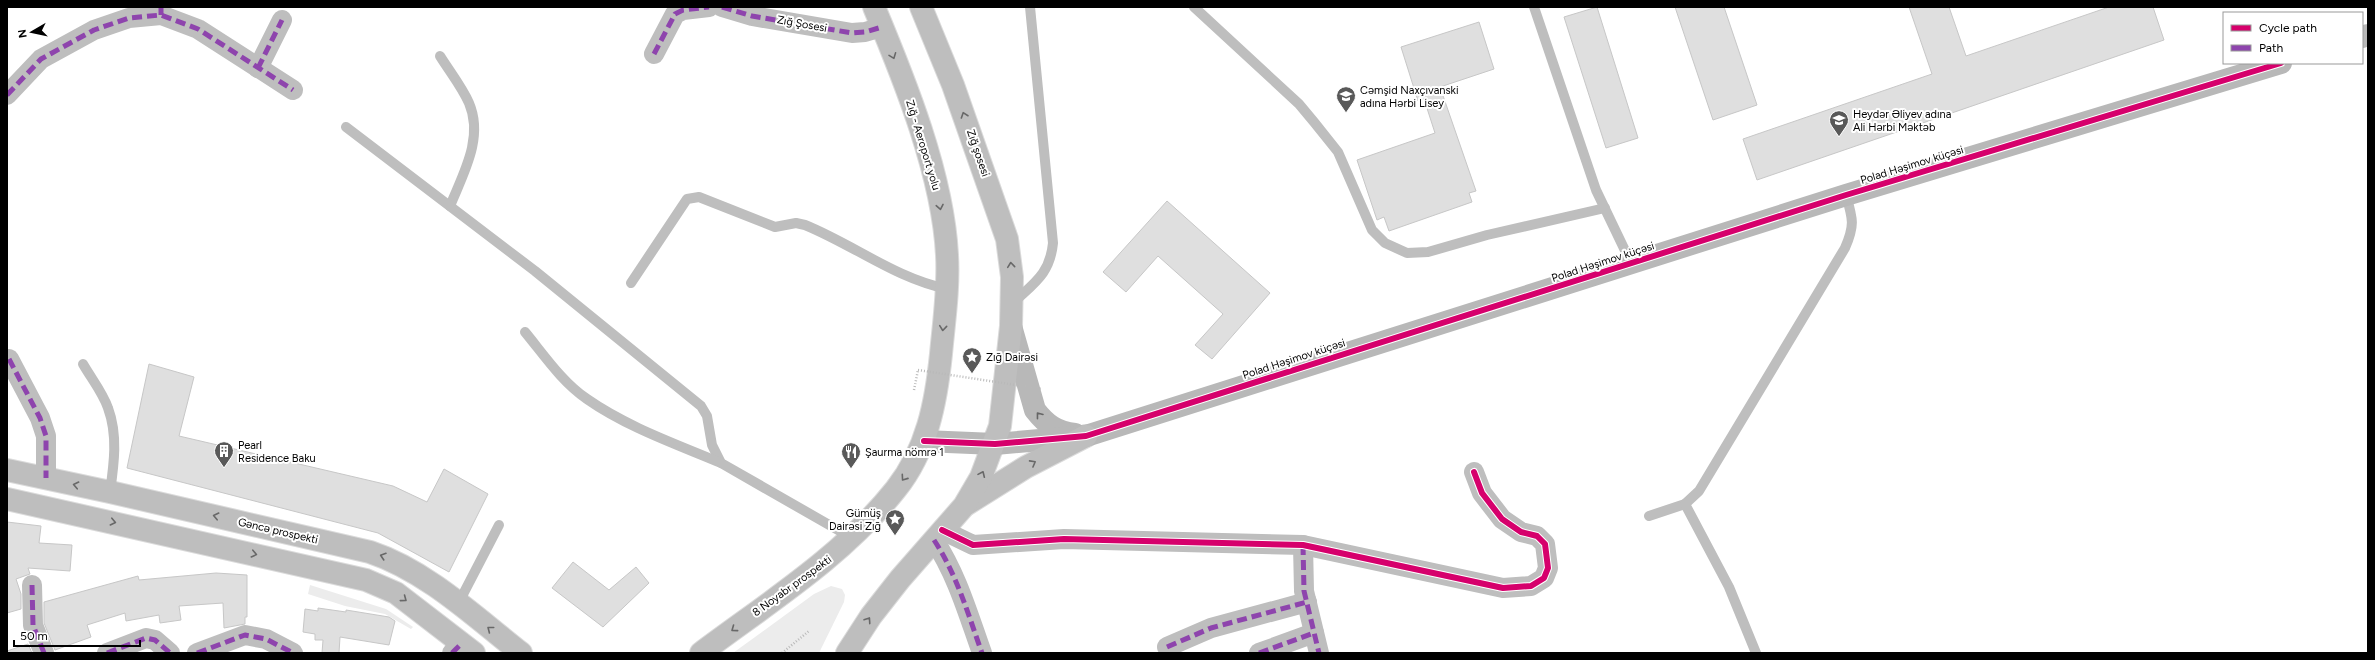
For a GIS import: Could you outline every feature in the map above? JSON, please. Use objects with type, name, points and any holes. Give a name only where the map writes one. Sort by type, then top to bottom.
[{"type":"main road","name":"Zığ - Aeroport yolu","points":[[874,7],[924,143],[938,197],[946,237],[947,289]]},
{"type":"main road","name":"Zığ şosesi","points":[[922,7],[954,85],[1007,239],[1012,277],[1011,304]]},
{"type":"main road","name":"8 Noyabr prospekti","points":[[701,653],[814,572],[852,538],[896,489],[909,471],[924,441],[938,378],[947,289]]},
{"type":"main road","points":[[847,653],[871,616],[964,506],[981,478],[999,433],[1011,326],[1011,304]]},
{"type":"main road","points":[[964,506],[1026,467],[1086,436]]},
{"type":"main road","name":"Gəncə prospekti","points":[[7,470],[110,492],[394,560],[414,572],[458,604],[521,653]]},
{"type":"main road","points":[[7,499],[366,580],[396,593],[463,650]]},
{"type":"street","points":[[654,54],[675,14],[683,10],[709,7]]},
{"type":"street","name":"Zığ Şosesi","points":[[722,7],[752,16],[852,33],[865,32],[882,27]]},
{"type":"street","points":[[7,95],[41,59],[94,30],[129,18],[161,11],[198,29],[293,90]]},
{"type":"street","points":[[258,68],[282,20]]},
{"type":"street","name":"Polad Həşimov küçəsi","points":[[924,441],[995,444],[1086,436],[1846,195],[2278,64]]},
{"type":"street","points":[[1011,326],[1035,410],[1042,419],[1056,430],[1086,436]]},
{"type":"street","points":[[10,359],[40,418],[46,436],[46,478]]},
{"type":"street","points":[[938,535],[973,545],[1064,539],[1303,545],[1503,588],[1531,586],[1544,578],[1548,568],[1545,544],[1537,536],[1521,532],[1502,519],[1482,493],[1474,472]]},
{"type":"street","points":[[938,535],[956,579],[982,653]]},
{"type":"street","points":[[1303,545],[1304,592],[1319,653]]},
{"type":"street","points":[[32,585],[33,625],[44,653]]},
{"type":"street","points":[[1167,647],[1212,628],[1307,602]]},
{"type":"street","points":[[1259,653],[1314,633]]},
{"type":"street","points":[[197,653],[245,635],[266,639],[293,653]]},
{"type":"street","points":[[107,653],[146,638],[155,640],[170,653]]},
{"type":"lane","points":[[1011,304],[1044,274],[1049,266],[1053,243],[1030,7]]},
{"type":"lane","points":[[1194,7],[1299,104],[1314,122],[1338,152],[1372,230],[1385,243],[1407,252],[1428,252],[1487,234],[1605,208]]},
{"type":"lane","points":[[1534,7],[1572,126],[1596,190],[1632,263]]},
{"type":"lane","points":[[440,56],[469,104],[476,128],[472,152],[450,206]]},
{"type":"lane","points":[[346,127],[535,270],[701,406],[708,416],[712,445],[721,463]]},
{"type":"lane","points":[[1649,516],[1685,504],[1699,491],[1844,248],[1852,231],[1854,221],[1846,195]]},
{"type":"lane","points":[[631,283],[687,199],[699,197],[775,227],[796,223],[805,225],[901,274],[927,285],[947,289]]},
{"type":"lane","points":[[524,332],[571,385],[587,399],[636,426],[721,463],[852,538]]},
{"type":"lane","points":[[83,364],[108,408],[111,422],[115,457],[110,492]]},
{"type":"lane","points":[[1685,504],[1729,587],[1756,653]]},
{"type":"lane","points":[[458,604],[499,525]]},
{"type":"path","points":[[914,390],[918,370],[1042,389]]},
{"type":"path","points":[[782,653],[808,631]]},
{"type":"shaded area","points":[[310,585],[386,609],[413,627],[411,629],[385,614],[345,606],[308,594]]},
{"type":"shaded area","points":[[831,586],[842,589],[845,595],[844,602],[819,653],[733,653],[814,594]]},
{"type":"building","points":[[1597,7],[1638,138],[1606,148],[1564,17]]},
{"type":"building","points":[[1675,7],[1724,7],[1757,105],[1713,120]]},
{"type":"building","points":[[1909,7],[1949,7],[1966,56],[2109,7],[2153,7],[2164,40],[1757,180],[1743,139],[1932,74]]},
{"type":"building","points":[[1479,22],[1494,69],[1440,87],[1476,191],[1469,193],[1472,202],[1389,231],[1384,217],[1377,220],[1357,160],[1435,133],[1424,99],[1418,101],[1401,47]]},
{"type":"building","points":[[1167,201],[1270,293],[1212,359],[1195,345],[1223,314],[1158,256],[1126,292],[1103,272]]},
{"type":"building","name":"Pearl Residence Baku","points":[[149,364],[194,377],[179,436],[393,486],[427,502],[444,469],[488,494],[449,572],[378,533],[127,468]]},
{"type":"building","points":[[7,522],[41,526],[39,543],[72,545],[70,571],[28,568],[30,574],[16,579],[21,594],[21,609],[7,613]]},
{"type":"building","points":[[573,562],[609,590],[636,567],[649,583],[603,627],[552,588]]},
{"type":"building","points":[[216,573],[247,575],[247,617],[245,617],[245,624],[224,628],[223,603],[179,606],[181,620],[160,623],[159,615],[126,621],[125,613],[87,625],[91,637],[55,650],[44,623],[44,602],[138,576],[139,580]]},
{"type":"building","points":[[318,608],[346,612],[346,610],[389,617],[395,621],[389,645],[340,637],[339,653],[322,653],[323,640],[315,640],[315,634],[303,632],[305,609],[318,611]]},
{"type":"building","points":[[28,644],[32,653],[7,653],[7,651]]},
{"type":"marked path","points":[[161,7],[161,15]]},
{"type":"marked path","points":[[654,54],[675,14],[683,10],[709,7]]},
{"type":"marked path","points":[[722,7],[752,16],[852,33],[865,32],[882,27]]},
{"type":"marked path","points":[[7,95],[41,59],[94,30],[129,18],[161,15],[198,29],[293,90]]},
{"type":"marked path","points":[[258,68],[282,20]]},
{"type":"marked path","points":[[9,359],[40,418],[46,436],[46,478]]},
{"type":"marked path","points":[[934,540],[956,581],[982,653]]},
{"type":"marked path","points":[[1303,545],[1304,591],[1319,653]]},
{"type":"marked path","points":[[32,585],[33,625],[44,653]]},
{"type":"marked path","points":[[1167,647],[1211,628],[1307,602]]},
{"type":"marked path","points":[[1259,653],[1314,633]]},
{"type":"marked path","points":[[197,653],[245,635],[266,639],[293,653]]},
{"type":"marked path","points":[[107,653],[146,638],[155,640],[170,653]]},
{"type":"marked path","points":[[452,653],[462,643]]},
{"type":"cycle path","points":[[924,441],[995,444],[1086,436],[1846,195],[2278,64]]},
{"type":"cycle path","points":[[942,530],[973,545],[1064,539],[1303,545],[1503,588],[1531,586],[1544,578],[1548,568],[1545,544],[1537,536],[1521,532],[1502,519],[1482,493],[1474,472]]},
{"type":"place","name":"Cəmşid Naxçıvanski adına Hərbi Lisey","points":[[1346,113]]},
{"type":"place","name":"Heydər Əliyev adına Ali Hərbi Məktəb","points":[[1839,137]]},
{"type":"place","name":"Zığ Dairəsi","points":[[972,374]]},
{"type":"place","name":"Pearl Residence Baku","points":[[224,468]]},
{"type":"place","name":"Şaurma nömrә 1","points":[[851,469]]},
{"type":"place","name":"Gümüş Dairəsi Zığ","points":[[895,536]]}]
